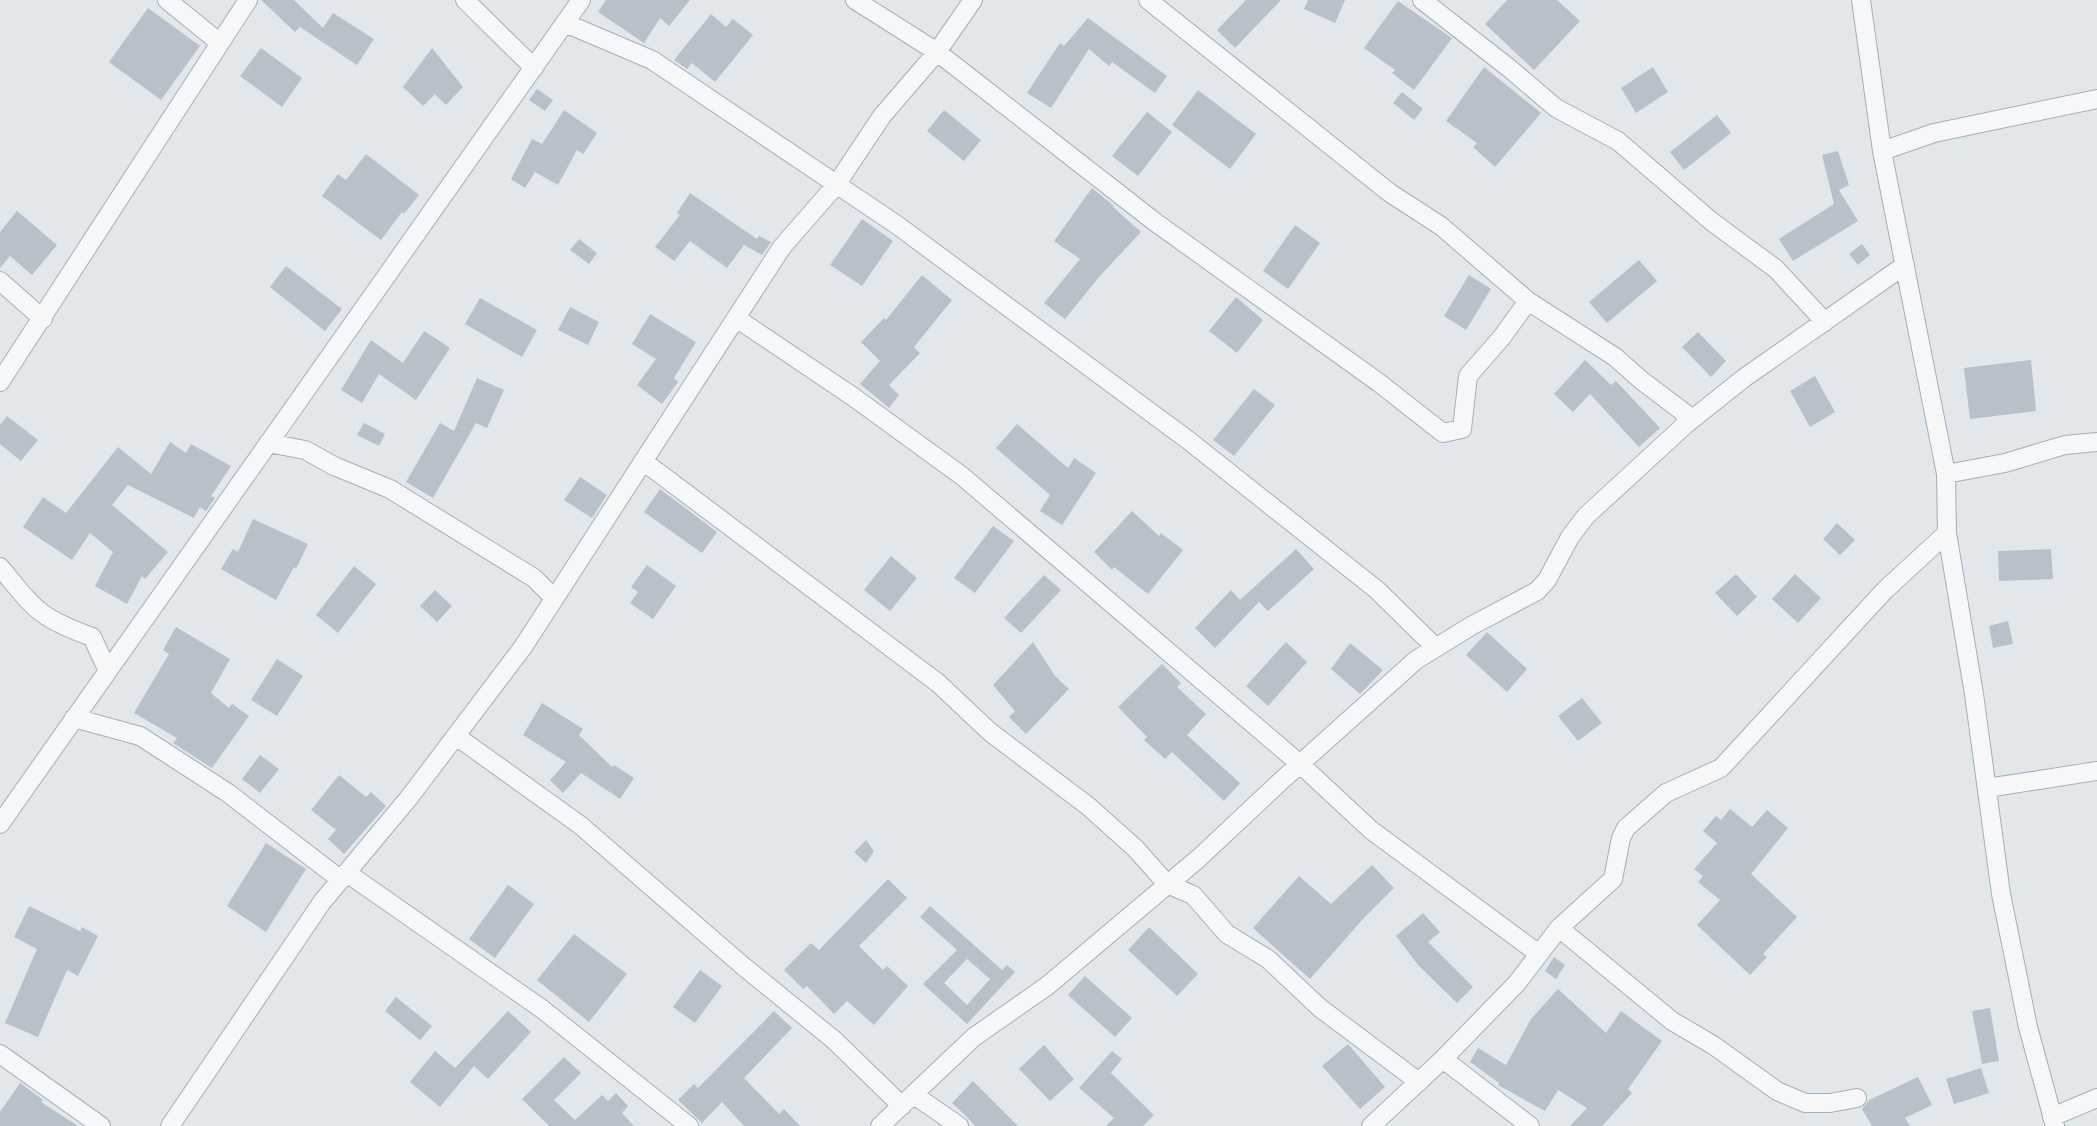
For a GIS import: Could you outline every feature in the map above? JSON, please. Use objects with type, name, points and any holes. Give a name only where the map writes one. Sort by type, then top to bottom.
[{"type":"street","points":[[167,0],[220,43]]},
{"type":"street","points":[[0,382],[248,0]]},
{"type":"street","points":[[465,0],[534,68]]},
{"type":"street","points":[[0,824],[581,0]]},
{"type":"street","points":[[855,0],[937,52],[1155,222],[1378,382],[1443,433],[1462,429],[1468,376],[1528,301]]},
{"type":"street","points":[[170,1126],[322,902],[456,736],[523,647],[782,247],[836,185],[882,116],[937,52],[973,0]]},
{"type":"street","points":[[1148,0],[1390,193],[1452,234],[1528,301],[1615,357],[1686,414],[1685,425]]},
{"type":"street","points":[[1422,0],[1556,108],[1618,141],[1711,221],[1776,269],[1825,322]]},
{"type":"street","points":[[1861,0],[1882,151],[1946,474],[1947,533],[2001,894],[2028,1027],[2053,1122],[2097,1098]]},
{"type":"street","points":[[565,23],[652,60],[897,225],[1188,440],[1377,590],[1436,648]]},
{"type":"street","points":[[1882,151],[1934,133],[2097,99]]},
{"type":"street","points":[[880,1126],[974,1037],[1047,986],[1167,884],[1416,660],[1537,591],[1586,516],[1685,425],[1744,378],[1905,265]]},
{"type":"street","points":[[0,281],[43,319]]},
{"type":"street","points":[[736,318],[852,396],[962,476],[1300,764],[1371,830],[1539,954]]},
{"type":"street","points":[[1946,474],[2005,463],[2065,445],[2097,442]]},
{"type":"street","points":[[268,443],[305,450],[334,466],[390,489],[534,578],[554,598]]},
{"type":"street","points":[[643,461],[938,683],[990,732],[1088,806],[1135,848],[1167,884],[1193,895],[1227,934],[1268,959],[1320,1008],[1419,1082]]},
{"type":"street","points":[[1371,1126],[1443,1059],[1517,983],[1559,928],[1613,879],[1626,828],[1666,793],[1721,768],[1885,590],[1947,533]]},
{"type":"street","points":[[0,567],[42,615],[92,637],[108,671]]},
{"type":"street","points":[[74,718],[140,736],[228,793],[344,876],[542,1009],[689,1126]]},
{"type":"street","points":[[456,736],[580,825],[743,966],[908,1100],[959,1126]]},
{"type":"street","points":[[1987,788],[2097,771]]},
{"type":"street","points":[[1559,928],[1672,1021],[1713,1045],[1777,1091],[1805,1103],[1857,1098]]},
{"type":"street","points":[[0,1054],[101,1126]]},
{"type":"street","points":[[1443,1059],[1530,1126]]},
{"type":"building","points":[[261,0],[294,0],[323,28],[333,13],[374,39],[357,65],[300,27],[295,32]]},
{"type":"building","points":[[606,0],[690,0],[669,26],[660,18],[644,43],[598,12]]},
{"type":"building","points":[[1246,0],[1281,0],[1235,48],[1217,30]]},
{"type":"building","points":[[1308,0],[1345,0],[1335,23],[1304,9]]},
{"type":"building","points":[[1507,0],[1557,0],[1580,21],[1534,70],[1485,24]]},
{"type":"building","points":[[1398,1],[1452,38],[1414,90],[1392,73],[1395,70],[1364,48]]},
{"type":"building","points":[[148,8],[200,46],[161,100],[109,62]]},
{"type":"building","points":[[711,14],[726,27],[733,19],[753,35],[715,82],[692,63],[687,69],[674,60]]},
{"type":"building","points":[[1088,18],[1167,76],[1155,93],[1112,62],[1109,66],[1089,49],[1051,108],[1027,93],[1060,43],[1064,46]]},
{"type":"building","points":[[261,48],[302,78],[282,107],[240,76]]},
{"type":"building","points":[[432,48],[463,87],[446,105],[435,94],[423,106],[403,87]]},
{"type":"building","points":[[1484,67],[1541,113],[1495,167],[1473,147],[1477,143],[1446,121]]},
{"type":"building","points":[[1653,67],[1668,92],[1636,113],[1621,88]]},
{"type":"building","points":[[537,89],[553,100],[545,111],[529,100]]},
{"type":"building","points":[[1198,90],[1256,134],[1230,169],[1172,125]]},
{"type":"building","points":[[1402,92],[1423,109],[1414,120],[1393,103]]},
{"type":"building","points":[[564,110],[597,133],[583,154],[577,150],[558,185],[535,172],[525,188],[511,179],[532,139],[542,144]]},
{"type":"building","points":[[944,110],[981,140],[964,161],[927,131]]},
{"type":"building","points":[[1147,112],[1172,132],[1138,176],[1112,156]]},
{"type":"building","points":[[1717,115],[1731,133],[1684,170],[1670,152]]},
{"type":"building","points":[[1838,151],[1849,185],[1839,190],[1858,221],[1793,261],[1779,239],[1834,204],[1822,155]]},
{"type":"building","points":[[366,154],[419,195],[381,240],[322,196],[338,174],[346,180]]},
{"type":"building","points":[[1092,188],[1141,232],[1065,319],[1044,303],[1080,259],[1054,241]]},
{"type":"building","points":[[690,193],[757,239],[759,236],[771,242],[762,255],[744,245],[727,268],[690,241],[674,261],[655,247],[680,215],[677,213]]},
{"type":"building","points":[[17,211],[57,245],[32,275],[10,256],[0,268],[0,232]]},
{"type":"building","points":[[862,219],[893,241],[862,286],[830,265]]},
{"type":"building","points":[[1295,225],[1320,243],[1288,289],[1263,271]]},
{"type":"building","points":[[579,239],[597,253],[589,264],[570,250]]},
{"type":"building","points":[[1862,244],[1870,255],[1858,265],[1849,254]]},
{"type":"building","points":[[1639,260],[1657,281],[1607,323],[1589,302]]},
{"type":"building","points":[[286,266],[342,309],[325,331],[270,287]]},
{"type":"building","points":[[922,275],[952,300],[914,347],[920,353],[889,385],[899,395],[889,408],[860,384],[880,361],[861,342],[884,318],[886,320]]},
{"type":"building","points":[[1469,275],[1491,289],[1466,330],[1444,316]]},
{"type":"building","points":[[1236,297],[1263,320],[1237,353],[1209,331]]},
{"type":"building","points":[[480,298],[537,330],[522,357],[465,324]]},
{"type":"building","points":[[570,307],[599,322],[588,345],[558,330]]},
{"type":"building","points":[[650,314],[696,342],[674,378],[678,382],[662,404],[637,385],[656,359],[632,344]]},
{"type":"building","points":[[424,331],[450,348],[416,400],[379,374],[362,403],[341,390],[371,340],[403,363]]},
{"type":"building","points":[[1698,332],[1726,361],[1711,377],[1682,347]]},
{"type":"building","points":[[1585,360],[1611,385],[1616,381],[1660,428],[1639,447],[1590,394],[1573,412],[1554,394]]},
{"type":"building","points":[[2031,360],[2036,411],[1970,419],[1964,368]]},
{"type":"building","points":[[1815,376],[1835,412],[1810,427],[1790,391]]},
{"type":"building","points":[[477,378],[504,390],[487,428],[476,423],[433,498],[406,482],[440,423],[454,431]]},
{"type":"building","points":[[1254,389],[1275,405],[1234,456],[1213,440]]},
{"type":"building","points":[[7,416],[38,440],[21,461],[0,444],[0,425]]},
{"type":"building","points":[[364,423],[385,434],[379,446],[357,435]]},
{"type":"building","points":[[1017,424],[1068,468],[1074,458],[1096,473],[1062,525],[1040,511],[1050,495],[996,448]]},
{"type":"building","points":[[170,442],[186,453],[191,444],[231,466],[211,496],[215,498],[206,511],[200,507],[194,518],[128,485],[112,505],[168,552],[145,579],[142,576],[127,604],[95,586],[113,552],[90,533],[72,560],[23,527],[43,497],[66,513],[118,447],[151,474]]},
{"type":"building","points":[[580,477],[607,495],[592,518],[564,500]]},
{"type":"building","points":[[660,489],[717,532],[702,553],[644,512]]},
{"type":"building","points":[[1132,511],[1159,536],[1161,533],[1183,550],[1148,594],[1114,567],[1112,570],[1094,552]]},
{"type":"building","points":[[253,519],[308,544],[276,600],[221,569],[233,549],[238,552]]},
{"type":"building","points":[[1837,523],[1855,540],[1840,555],[1823,539]]},
{"type":"building","points":[[993,526],[1014,541],[975,593],[954,578]]},
{"type":"building","points":[[1296,549],[1314,569],[1268,611],[1259,602],[1215,648],[1195,628],[1231,590],[1240,600]]},
{"type":"building","points":[[2051,549],[2053,579],[1999,581],[1998,551]]},
{"type":"building","points":[[891,556],[917,578],[890,611],[864,590]]},
{"type":"building","points":[[647,565],[676,586],[653,619],[630,603],[638,592],[631,587]]},
{"type":"building","points":[[354,566],[376,584],[338,633],[316,615]]},
{"type":"building","points":[[1736,574],[1757,597],[1737,616],[1715,593]]},
{"type":"building","points":[[1795,574],[1821,598],[1798,623],[1772,599]]},
{"type":"building","points":[[1044,575],[1061,590],[1021,633],[1004,618]]},
{"type":"building","points":[[435,590],[452,606],[437,622],[420,606]]},
{"type":"building","points":[[2008,621],[2013,644],[1993,648],[1989,626]]},
{"type":"building","points":[[176,627],[230,659],[211,693],[229,708],[232,704],[249,716],[212,768],[173,743],[177,738],[134,713],[169,654],[163,650]]},
{"type":"building","points":[[1487,632],[1527,669],[1507,692],[1466,655]]},
{"type":"building","points":[[1033,642],[1055,676],[1069,689],[1026,734],[1009,717],[1015,711],[993,685]]},
{"type":"building","points":[[1286,642],[1307,662],[1268,706],[1246,686]]},
{"type":"building","points":[[1350,643],[1383,670],[1360,694],[1331,669]]},
{"type":"building","points":[[277,659],[303,676],[277,716],[251,700]]},
{"type":"building","points":[[1162,664],[1181,683],[1177,687],[1206,714],[1187,735],[1240,783],[1224,801],[1172,752],[1165,759],[1144,740],[1147,737],[1118,707]]},
{"type":"building","points":[[1582,698],[1602,723],[1578,741],[1558,716]]},
{"type":"building","points":[[542,703],[583,729],[579,735],[612,767],[614,765],[634,778],[620,799],[581,773],[563,793],[550,780],[566,762],[523,735]]},
{"type":"building","points":[[260,755],[279,769],[260,793],[242,779]]},
{"type":"building","points":[[339,775],[366,797],[371,792],[386,806],[344,854],[328,839],[336,830],[311,810]]},
{"type":"building","points":[[1730,809],[1752,827],[1767,810],[1788,828],[1751,874],[1797,917],[1763,954],[1767,957],[1750,975],[1697,925],[1720,900],[1698,882],[1703,876],[1694,869],[1717,843],[1703,831],[1716,816],[1721,820]]},
{"type":"building","points":[[866,840],[874,851],[866,863],[854,852]]},
{"type":"building","points":[[266,843],[306,869],[266,932],[227,906]]},
{"type":"building","points":[[1372,865],[1394,888],[1310,979],[1253,928],[1299,876],[1331,904]]},
{"type":"building","points":[[888,879],[907,898],[859,946],[883,970],[887,966],[908,986],[874,1025],[847,1001],[834,1014],[807,986],[803,989],[784,970],[811,943],[819,950]]},
{"type":"building","points":[[508,885],[534,904],[495,958],[469,939]]},
{"type":"building","points":[[29,906],[80,931],[82,927],[98,936],[78,976],[67,970],[38,1037],[5,1023],[37,949],[14,937]]},
{"type":"building","points":[[930,906],[1002,970],[1007,965],[1015,972],[967,1024],[923,984],[957,950],[920,917]],"holes":[[[967,959],[990,979],[967,1005],[944,983]]]},
{"type":"building","points":[[1423,913],[1440,932],[1428,942],[1473,987],[1457,1003],[1418,965],[1396,936]]},
{"type":"building","points":[[1149,927],[1198,974],[1177,996],[1128,950]]},
{"type":"building","points":[[574,934],[627,974],[589,1022],[537,980]]},
{"type":"building","points":[[1554,957],[1565,965],[1556,979],[1545,971]]},
{"type":"building","points":[[700,970],[722,986],[695,1023],[673,1007]]},
{"type":"building","points":[[1085,976],[1132,1018],[1115,1037],[1068,995]]},
{"type":"building","points":[[1558,989],[1606,1033],[1621,1011],[1662,1041],[1628,1089],[1632,1093],[1602,1126],[1570,1126],[1587,1108],[1558,1090],[1545,1111],[1498,1085],[1470,1062],[1478,1048],[1506,1065],[1531,1019]]},
{"type":"building","points":[[396,997],[432,1026],[420,1040],[385,1011]]},
{"type":"building","points":[[1990,1008],[1999,1061],[1982,1064],[1972,1011]]},
{"type":"building","points":[[508,1011],[531,1032],[488,1079],[474,1066],[440,1107],[410,1082],[435,1051],[455,1068]]},
{"type":"building","points":[[774,1011],[792,1028],[744,1078],[779,1114],[784,1109],[800,1126],[744,1126],[722,1102],[702,1123],[678,1100],[694,1084],[698,1088]]},
{"type":"building","points":[[1348,1044],[1385,1087],[1360,1109],[1322,1066]]},
{"type":"building","points":[[1044,1045],[1074,1079],[1050,1101],[1019,1069]]},
{"type":"building","points":[[1112,1051],[1122,1059],[1111,1073],[1154,1115],[1143,1126],[1106,1126],[1114,1118],[1079,1088]]},
{"type":"building","points":[[564,1057],[581,1073],[554,1100],[575,1120],[602,1095],[608,1101],[616,1093],[628,1106],[622,1113],[634,1126],[549,1126],[522,1099]]},
{"type":"building","points":[[1981,1068],[1989,1093],[1954,1104],[1946,1079]]},
{"type":"building","points":[[1918,1077],[1932,1105],[1905,1118],[1910,1126],[1872,1126],[1862,1109],[1869,1100]]},
{"type":"building","points":[[973,1081],[1018,1126],[975,1126],[952,1103]]},
{"type":"building","points":[[20,1083],[43,1100],[41,1102],[78,1126],[0,1126],[0,1112]]}]
